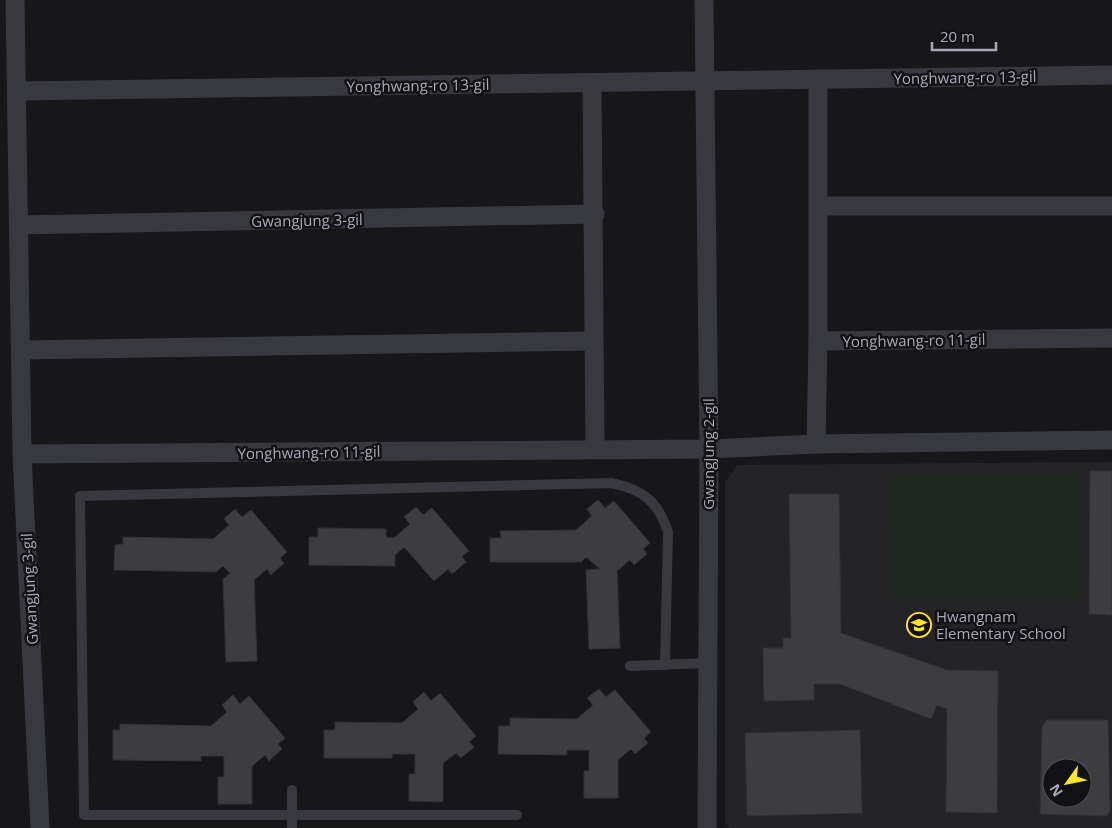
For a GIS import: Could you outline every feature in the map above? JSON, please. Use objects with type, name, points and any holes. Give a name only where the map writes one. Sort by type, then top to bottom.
[{"type":"street","name":"Gwangjung 3-gil","points":[[15,0],[18,91],[22,454],[40,828]]},
{"type":"street","name":"Gwangjung 2-gil","points":[[704,0],[708,449],[708,828]]},
{"type":"street","name":"Yonghwang-ro 13-gil","points":[[18,91],[1112,75]]},
{"type":"street","points":[[816,444],[818,79]]},
{"type":"street","points":[[592,82],[595,214],[595,449]]},
{"type":"street","points":[[818,206],[1112,206]]},
{"type":"street","name":"Gwangjung 3-gil","points":[[19,225],[595,214]]},
{"type":"street","name":"Yonghwang-ro 11-gil","points":[[818,341],[1112,338]]},
{"type":"street","points":[[21,350],[594,341]]},
{"type":"street","name":"Yonghwang-ro 11-gil","points":[[22,454],[708,449],[816,444],[1112,440]]},
{"type":"lane","points":[[517,815],[84,815],[80,496],[611,483],[633,487],[647,497],[656,508],[664,520],[668,532],[665,665]]},
{"type":"lane","points":[[630,666],[708,664]]},
{"type":"lane","points":[[292,790],[292,828]]},
{"type":"shaded area","name":"Hwangnam Elementary School","points":[[1112,462],[1112,828],[730,828],[725,823],[725,482],[737,465]]},
{"type":"shaded area","points":[[892,474],[1081,474],[1082,600],[893,600]]},
{"type":"building","points":[[1090,471],[1112,471],[1112,615],[1089,614]]},
{"type":"building","points":[[789,494],[839,494],[841,633],[947,670],[998,671],[997,813],[946,812],[947,709],[937,705],[931,719],[840,684],[814,684],[814,700],[764,701],[763,648],[783,648],[783,638],[791,638]]},
{"type":"building","points":[[598,500],[605,508],[614,501],[650,543],[643,549],[647,554],[634,565],[630,560],[617,571],[620,648],[589,649],[586,570],[600,569],[586,557],[581,562],[490,562],[490,538],[501,538],[500,531],[576,530],[592,516],[587,509]]},
{"type":"building","points":[[416,507],[423,515],[432,508],[469,551],[462,556],[466,562],[452,574],[448,569],[434,581],[404,547],[395,555],[395,566],[309,565],[309,537],[318,537],[318,528],[386,529],[386,537],[394,538],[410,524],[404,517]]},
{"type":"building","points":[[235,509],[242,517],[251,510],[287,552],[280,558],[284,563],[271,575],[267,569],[254,580],[257,661],[226,662],[223,579],[230,573],[223,566],[216,572],[114,570],[115,545],[123,544],[123,537],[213,539],[229,525],[224,519]]},
{"type":"building","points":[[599,689],[606,697],[615,690],[651,732],[644,738],[648,743],[635,754],[631,749],[618,760],[618,798],[584,798],[584,771],[589,771],[589,750],[567,750],[567,755],[498,754],[499,726],[510,726],[510,718],[577,719],[593,705],[587,698]]},
{"type":"building","points":[[424,692],[431,701],[440,693],[476,736],[469,742],[474,747],[461,758],[456,753],[443,763],[443,802],[409,801],[409,774],[415,774],[415,754],[392,754],[392,758],[324,758],[324,730],[335,730],[335,722],[402,723],[418,709],[413,702]]},
{"type":"building","points":[[233,695],[240,704],[249,696],[285,738],[278,744],[282,749],[269,761],[265,755],[252,766],[252,804],[218,804],[218,777],[224,777],[224,756],[201,756],[201,761],[113,760],[113,730],[120,730],[120,724],[211,726],[227,712],[222,705]]},
{"type":"building","points":[[1047,720],[1108,720],[1110,810],[1107,816],[1040,814],[1042,727]]},
{"type":"building","points":[[860,730],[862,813],[747,816],[745,733]]},
{"type":"place","name":"Hwangnam Elementary School","points":[[919,625]]}]
